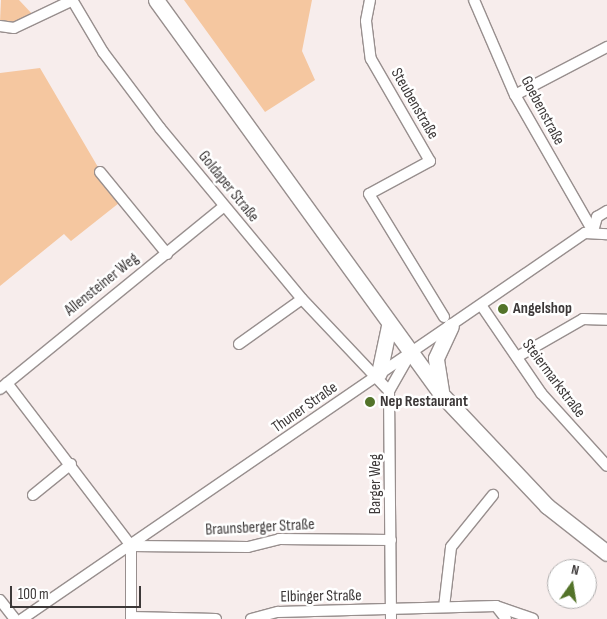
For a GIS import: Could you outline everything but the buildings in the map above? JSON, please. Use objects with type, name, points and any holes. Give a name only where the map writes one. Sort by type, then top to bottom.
[{"type":"main road","points":[[156,0],[389,326],[442,395],[547,506],[607,553]]},
{"type":"main road","points":[[442,395],[436,358],[447,321]]},
{"type":"main road","points":[[377,375],[389,326]]},
{"type":"street","name":"Steubenstraße","points":[[370,0],[366,21],[371,59],[430,161],[369,194],[447,321]]},
{"type":"street","name":"Goebenstraße","points":[[474,0],[515,95],[593,231]]},
{"type":"street","points":[[0,26],[14,28],[74,1]]},
{"type":"street","name":"Goldaper Straße","points":[[74,1],[103,52],[224,206],[302,300],[377,375],[389,391]]},
{"type":"street","points":[[515,95],[607,47]]},
{"type":"street","points":[[100,172],[167,254]]},
{"type":"street","name":"Allensteiner Weg","points":[[4,386],[224,206]]},
{"type":"street","points":[[607,211],[597,217],[593,231],[607,234]]},
{"type":"street","name":"Thuner Straße","points":[[22,619],[131,546],[377,375],[410,355],[447,321],[480,305],[593,231]]},
{"type":"street","points":[[239,344],[302,300]]},
{"type":"street","name":"Steiermarkstraße","points":[[480,305],[547,400],[607,466]]},
{"type":"street","points":[[517,357],[583,320],[607,320]]},
{"type":"street","points":[[389,391],[410,355]]},
{"type":"street","points":[[4,386],[71,464],[131,546],[131,618],[216,619]]},
{"type":"street","name":"Barger Weg","points":[[389,391],[391,619]]},
{"type":"street","points":[[33,495],[71,464]]},
{"type":"street","points":[[444,607],[452,547],[492,495]]},
{"type":"street","name":"Braunsberger Straße","points":[[131,546],[248,547],[279,539],[391,540]]},
{"type":"street","points":[[0,600],[15,619]]},
{"type":"street","points":[[496,606],[506,619]]},
{"type":"street","points":[[496,606],[533,619]]},
{"type":"street","name":"Elbinger Straße","points":[[251,619],[278,612],[496,606]]},
{"type":"shaded area","points":[[1,0],[19,0],[34,16],[13,24],[0,22]]},
{"type":"shaded area","points":[[184,0],[312,0],[302,51],[315,80],[265,112]]},
{"type":"shaded area","points":[[40,68],[119,203],[71,241],[64,234],[0,286],[0,73]]},
{"type":"place","name":"Angelshop","points":[[503,309]]},
{"type":"place","name":"Nep Restaurant","points":[[370,402]]}]
